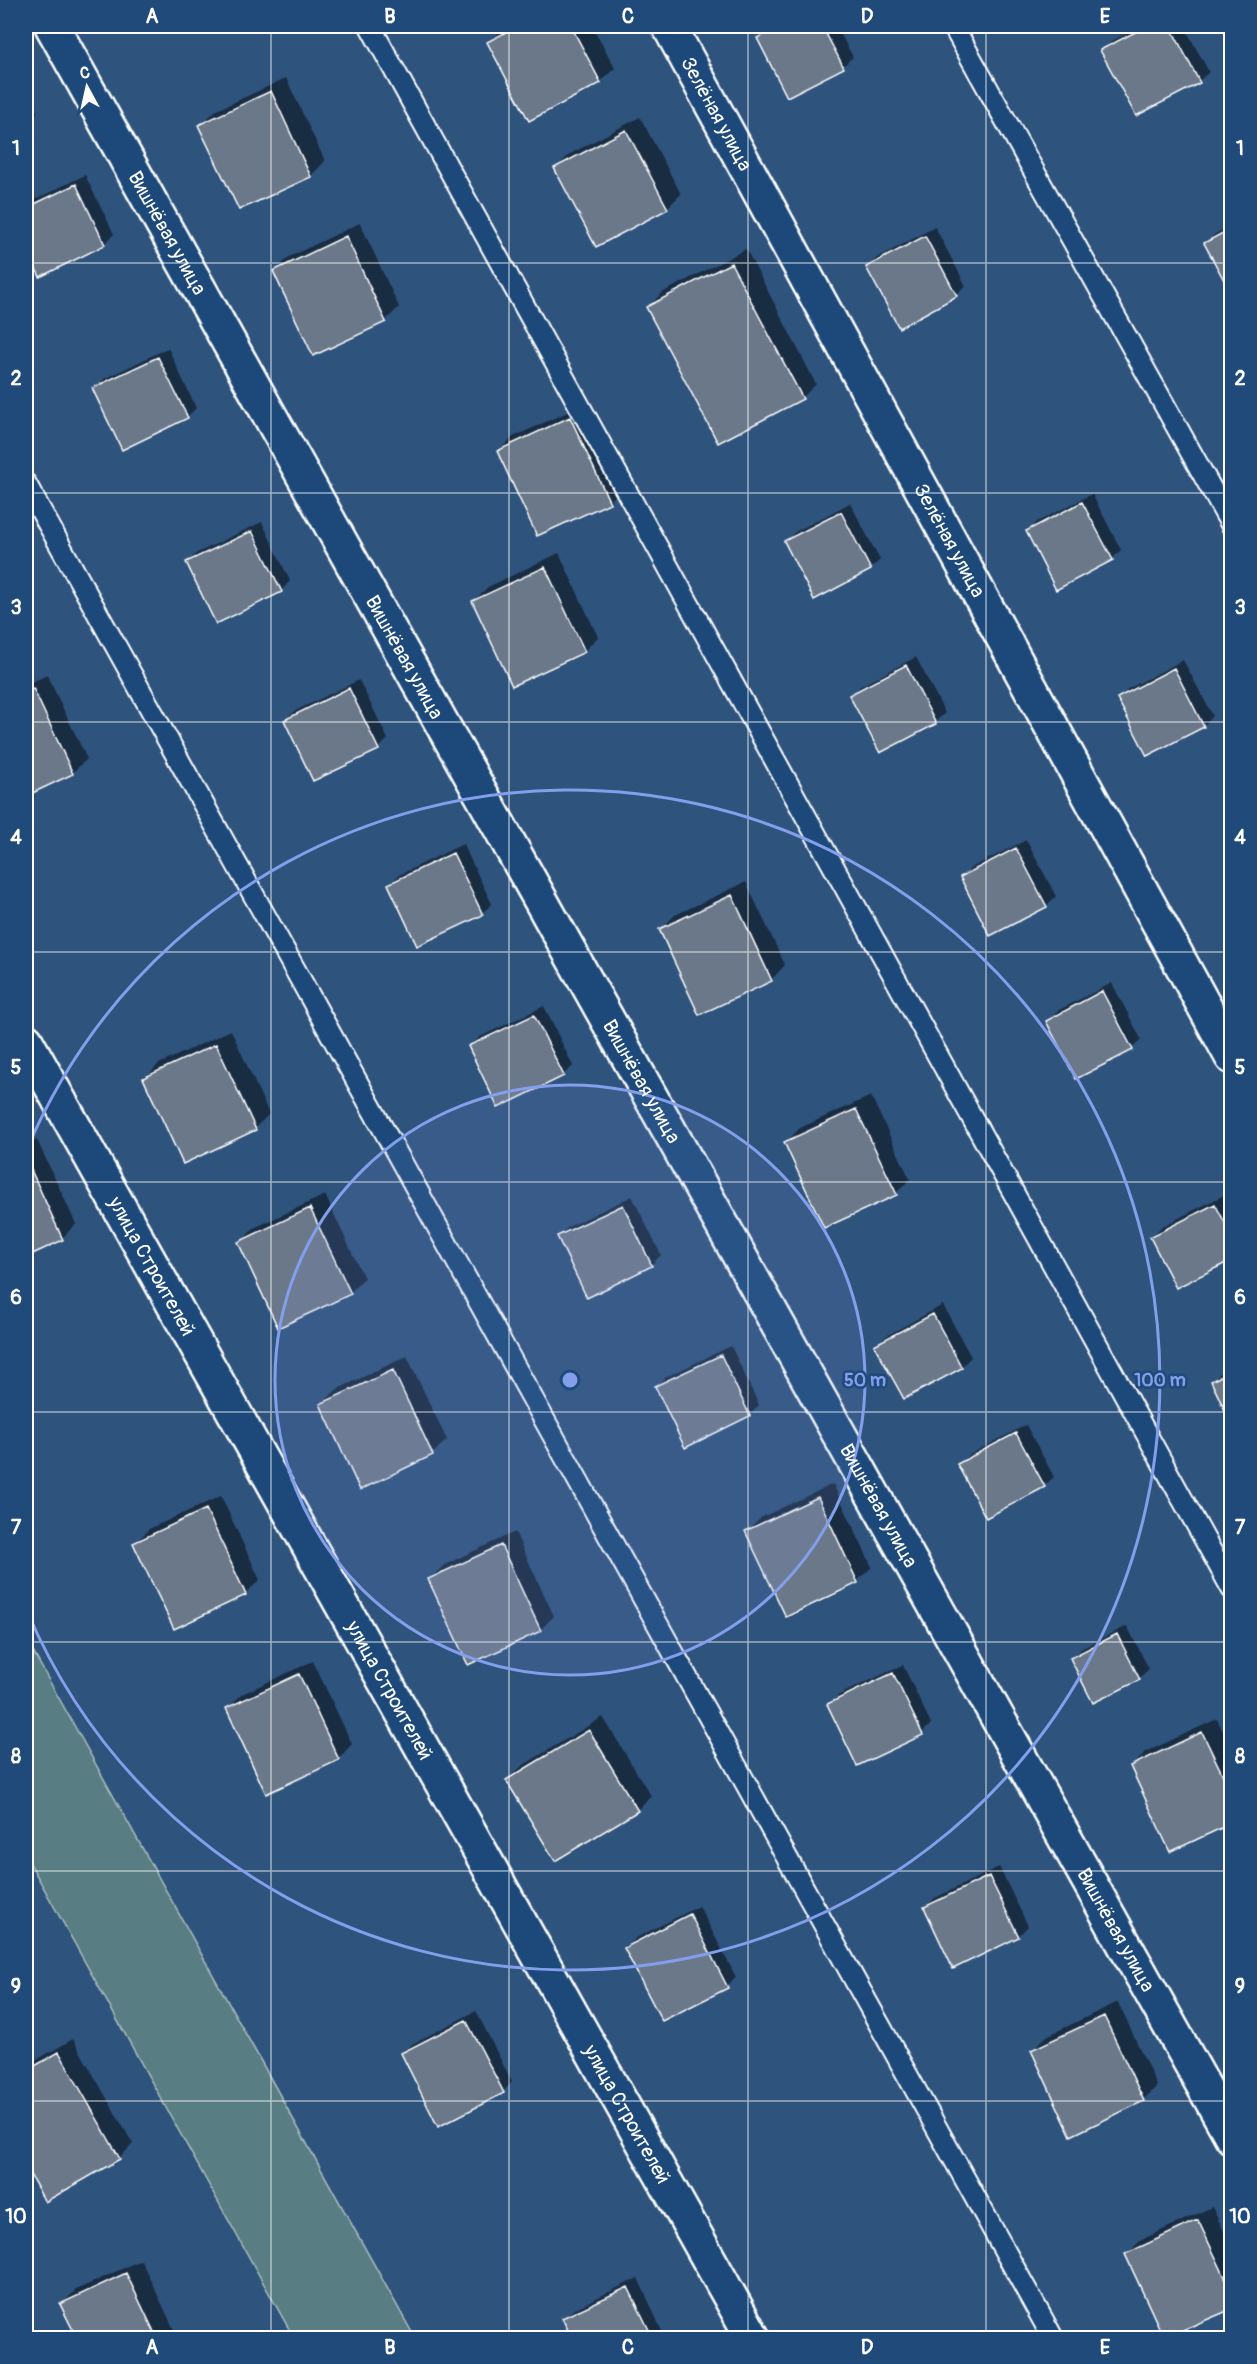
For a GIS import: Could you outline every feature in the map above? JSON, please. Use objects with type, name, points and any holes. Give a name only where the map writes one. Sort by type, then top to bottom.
[{"type":"street","name":"Вишнёвая улица","points":[[52,26],[1232,2137]]},
{"type":"street","name":"Зелёная улица","points":[[669,26],[1232,1056]]},
{"type":"street","name":"улица Строителей","points":[[26,1041],[753,2338]]},
{"type":"lane","points":[[370,26],[1232,1589]]},
{"type":"lane","points":[[953,26],[1232,526]]},
{"type":"lane","points":[[26,484],[1053,2338]]},
{"type":"green space","points":[[26,1639],[415,2338],[294,2338],[26,1856]]},
{"type":"building","points":[[518,26],[571,26],[601,83],[529,121],[487,42]]},
{"type":"building","points":[[781,26],[822,26],[844,68],[787,97],[757,38]]},
{"type":"building","points":[[1147,26],[1170,26],[1200,83],[1136,116],[1100,50]]},
{"type":"building","points":[[271,91],[311,177],[239,210],[198,125]]},
{"type":"building","points":[[626,130],[668,209],[596,247],[554,168]]},
{"type":"building","points":[[76,184],[105,245],[40,277],[26,248],[26,208]]},
{"type":"building","points":[[1232,228],[1232,295],[1204,243]]},
{"type":"building","points":[[346,236],[386,322],[313,356],[273,271]]},
{"type":"building","points":[[925,236],[957,296],[899,328],[866,267]]},
{"type":"building","points":[[731,263],[803,399],[718,443],[646,307]]},
{"type":"building","points":[[158,357],[188,418],[122,450],[92,388]]},
{"type":"building","points":[[570,417],[610,503],[537,536],[497,451]]},
{"type":"building","points":[[1082,502],[1113,560],[1056,590],[1026,531]]},
{"type":"building","points":[[841,512],[871,570],[814,600],[784,541]]},
{"type":"building","points":[[252,531],[282,592],[216,624],[186,562]]},
{"type":"building","points":[[545,567],[585,652],[512,686],[472,601]]},
{"type":"building","points":[[906,665],[936,724],[880,753],[849,695]]},
{"type":"building","points":[[1174,668],[1204,727],[1147,756],[1117,698]]},
{"type":"building","points":[[33,688],[73,774],[26,796],[26,692]]},
{"type":"building","points":[[349,688],[379,750],[313,781],[284,720]]},
{"type":"building","points":[[1016,848],[1047,907],[990,936],[960,877]]},
{"type":"building","points":[[453,853],[483,915],[417,946],[388,884]]},
{"type":"building","points":[[732,895],[772,981],[699,1015],[659,929]]},
{"type":"building","points":[[1102,991],[1133,1050],[1076,1079],[1046,1021]]},
{"type":"building","points":[[534,1015],[564,1076],[498,1108],[468,1046]]},
{"type":"building","points":[[216,1044],[256,1130],[183,1164],[143,1078]]},
{"type":"building","points":[[856,1109],[897,1195],[824,1228],[784,1142]]},
{"type":"building","points":[[26,1159],[63,1240],[26,1257]]},
{"type":"building","points":[[1215,1204],[1232,1236],[1232,1260],[1176,1288],[1150,1237]]},
{"type":"building","points":[[623,1205],[652,1266],[587,1298],[557,1236]]},
{"type":"building","points":[[310,1208],[351,1294],[278,1328],[238,1242]]},
{"type":"building","points":[[933,1314],[962,1368],[904,1399],[874,1345]]},
{"type":"building","points":[[721,1355],[750,1416],[685,1448],[655,1386]]},
{"type":"building","points":[[393,1370],[433,1455],[360,1490],[320,1404]]},
{"type":"building","points":[[1232,1371],[1232,1425],[1211,1381]]},
{"type":"building","points":[[1016,1433],[1045,1487],[986,1518],[957,1464]]},
{"type":"building","points":[[818,1497],[858,1583],[786,1617],[745,1531]]},
{"type":"building","points":[[206,1509],[246,1595],[174,1629],[133,1543]]},
{"type":"building","points":[[501,1545],[541,1631],[468,1665],[428,1579]]},
{"type":"building","points":[[1117,1634],[1140,1680],[1093,1703],[1070,1658]]},
{"type":"building","points":[[893,1673],[923,1735],[857,1766],[827,1704]]},
{"type":"building","points":[[299,1674],[339,1760],[266,1794],[226,1708]]},
{"type":"building","points":[[589,1730],[638,1811],[555,1861],[506,1780]]},
{"type":"building","points":[[1202,1732],[1232,1794],[1232,1823],[1170,1852],[1130,1766]]},
{"type":"building","points":[[989,1876],[1019,1937],[953,1969],[924,1907]]},
{"type":"building","points":[[690,1914],[728,1988],[662,2021],[624,1948]]},
{"type":"building","points":[[1104,2016],[1144,2101],[1071,2136],[1031,2050]]},
{"type":"building","points":[[466,2020],[504,2093],[438,2127],[401,2053]]},
{"type":"building","points":[[59,2052],[120,2159],[45,2202],[26,2167],[26,2071]]},
{"type":"building","points":[[1198,2220],[1232,2292],[1232,2309],[1164,2338],[1125,2254]]},
{"type":"building","points":[[126,2273],[157,2338],[77,2338],[60,2304]]},
{"type":"building","points":[[628,2287],[653,2338],[572,2338],[562,2318]]}]
